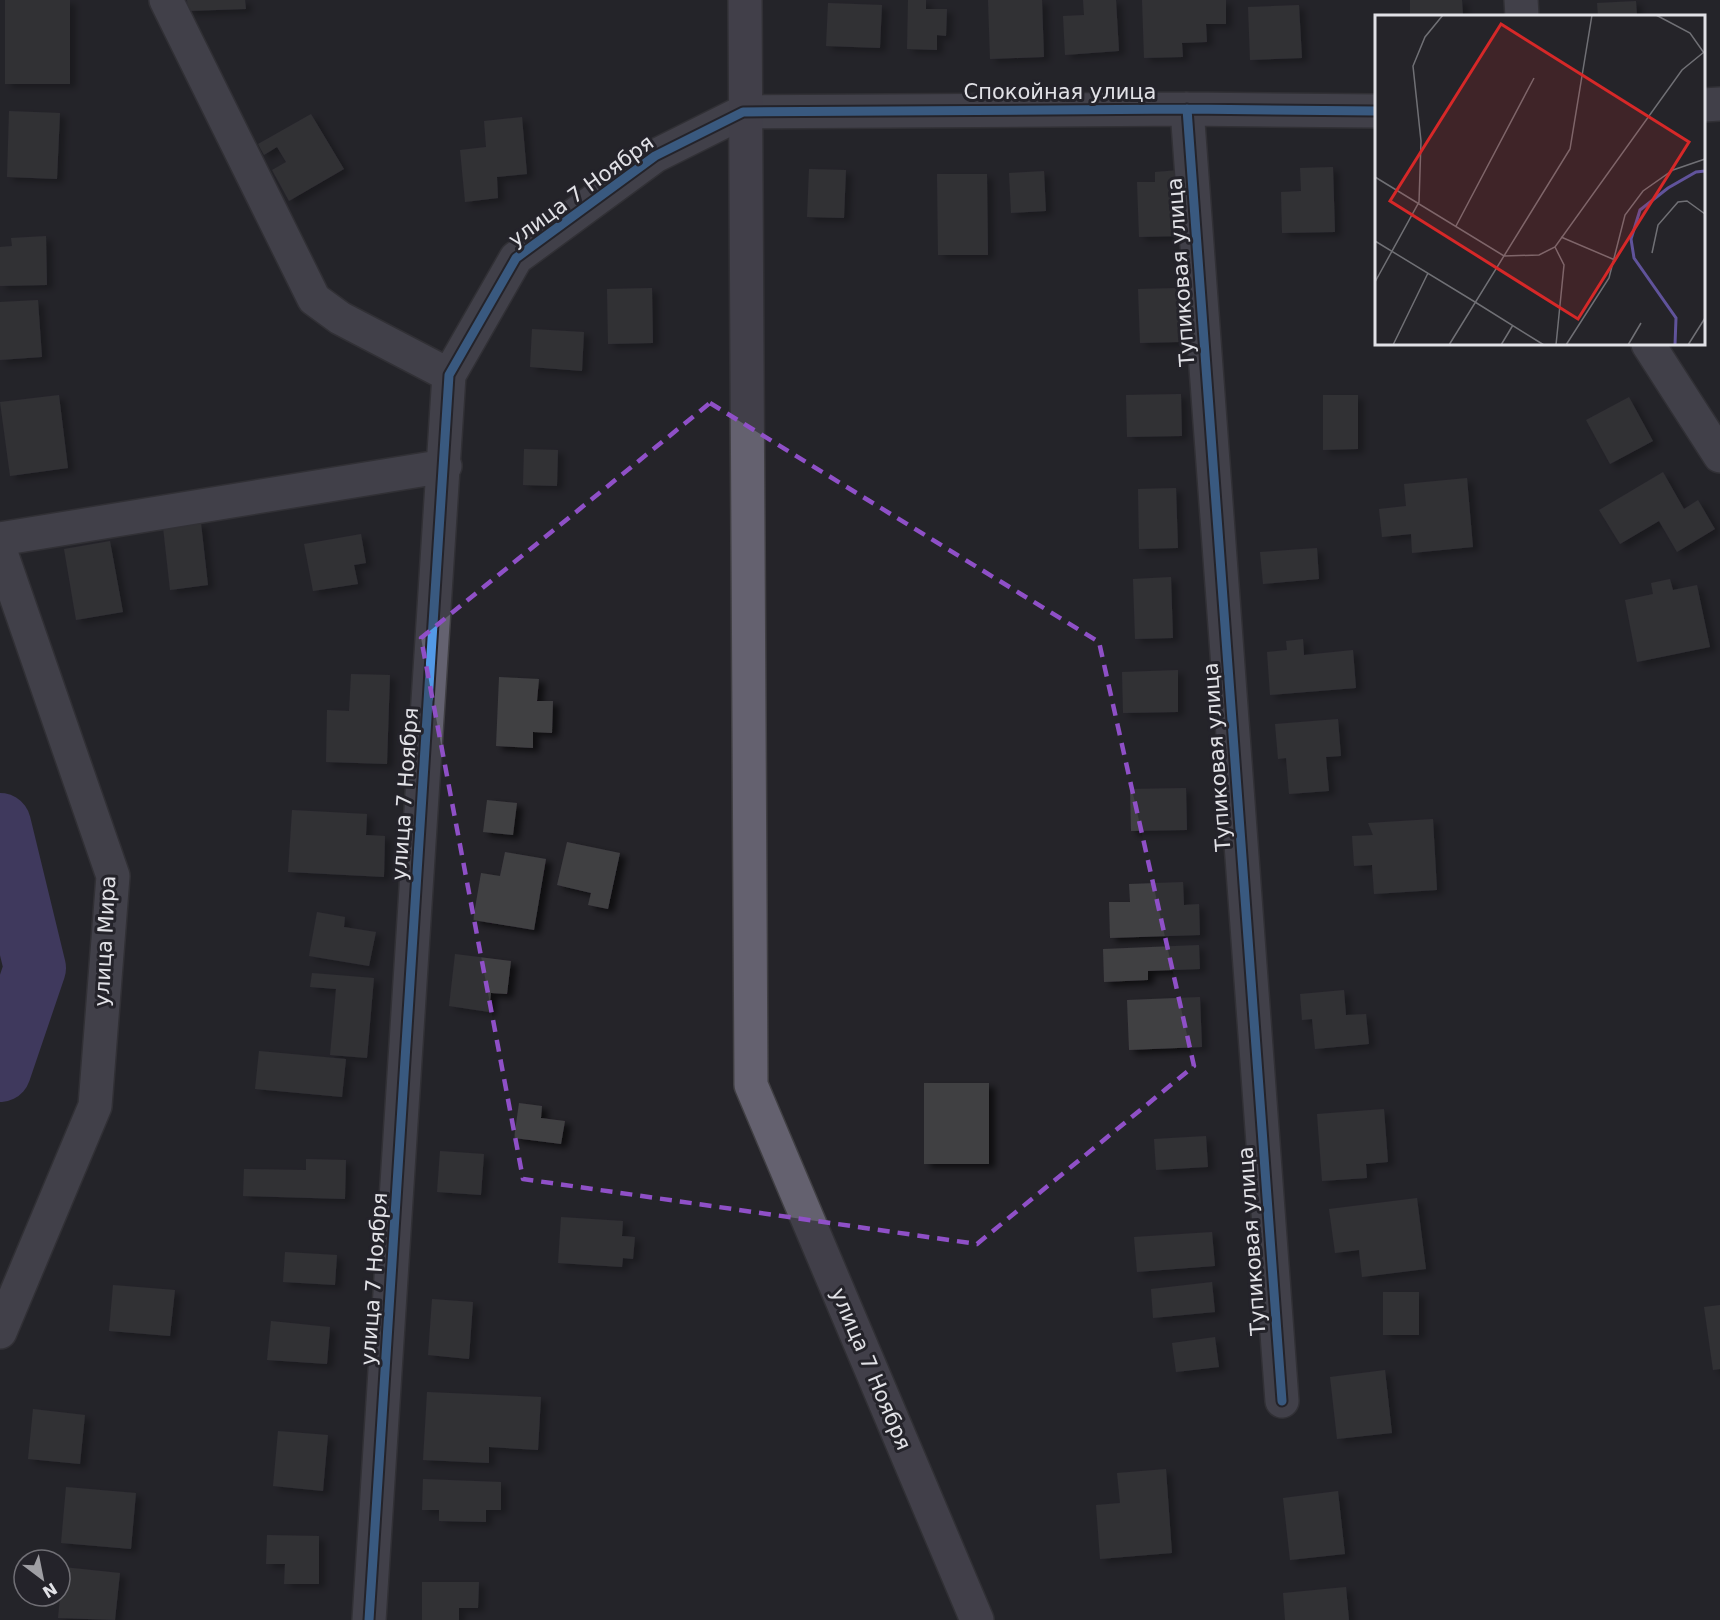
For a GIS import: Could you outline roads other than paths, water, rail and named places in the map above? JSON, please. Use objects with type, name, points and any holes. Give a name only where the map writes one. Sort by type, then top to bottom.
[{"type":"main road","name":"улица 7 Ноября","points":[[745,0],[743,112],[751,1085],[977,1620]]},
{"type":"street","points":[[166,0],[314,299],[340,318],[449,375]]},
{"type":"street","points":[[1521,0],[1522,15]]},
{"type":"street","points":[[1705,105],[1720,104]]},
{"type":"street","name":"Спокойная улица","points":[[743,112],[1187,109],[1375,111]]},
{"type":"street","name":"Тупиковая улица","points":[[1187,109],[1282,1401]]},
{"type":"street","name":"улица 7 Ноября","points":[[369,1620],[445,466],[449,375],[516,258],[656,156],[743,112]]},
{"type":"street","points":[[1649,345],[1720,456]]},
{"type":"street","points":[[0,539],[445,466]]},
{"type":"street","name":"улица Мира","points":[[0,550],[113,876],[95,1106],[0,1332]]},
{"type":"waterway","points":[[0,824],[35,968],[0,1071]]}]
